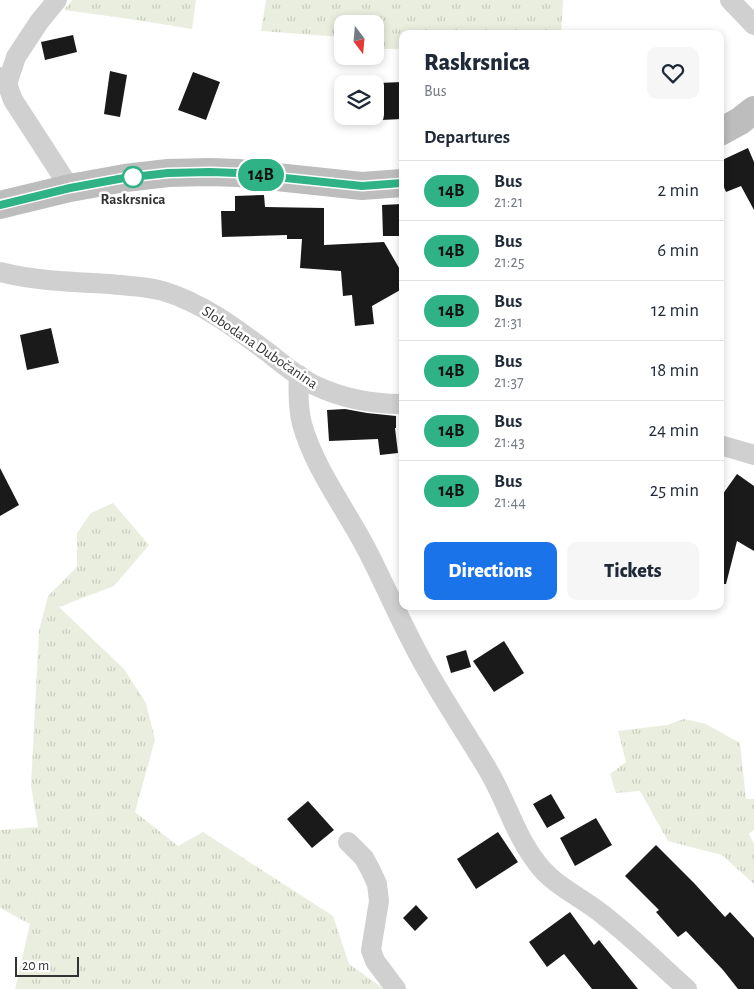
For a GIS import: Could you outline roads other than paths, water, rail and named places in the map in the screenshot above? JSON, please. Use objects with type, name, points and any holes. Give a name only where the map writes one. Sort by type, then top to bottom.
[{"type":"street","points":[[57,0],[39,22],[3,81],[18,109],[70,188]]},
{"type":"street","points":[[730,0],[754,25]]},
{"type":"street","points":[[724,130],[754,110]]},
{"type":"street","points":[[0,205],[70,188],[124,178],[168,173],[238,173],[362,186],[399,183]]},
{"type":"street","name":"Slobodana Dubočanina","points":[[0,272],[13,276],[129,286],[162,291],[224,319],[299,376],[313,384],[331,392],[371,402],[399,404]]},
{"type":"street","points":[[299,376],[298,400],[302,424],[315,458],[367,550],[426,669],[501,794],[527,848],[538,864],[562,887],[601,913],[687,989]]},
{"type":"street","points":[[724,446],[754,456]]},
{"type":"street","points":[[348,842],[364,858],[377,884],[379,901],[371,950],[375,961],[396,989]]},
{"type":"place","name":"Raskrsnica","points":[[133,177]]}]
